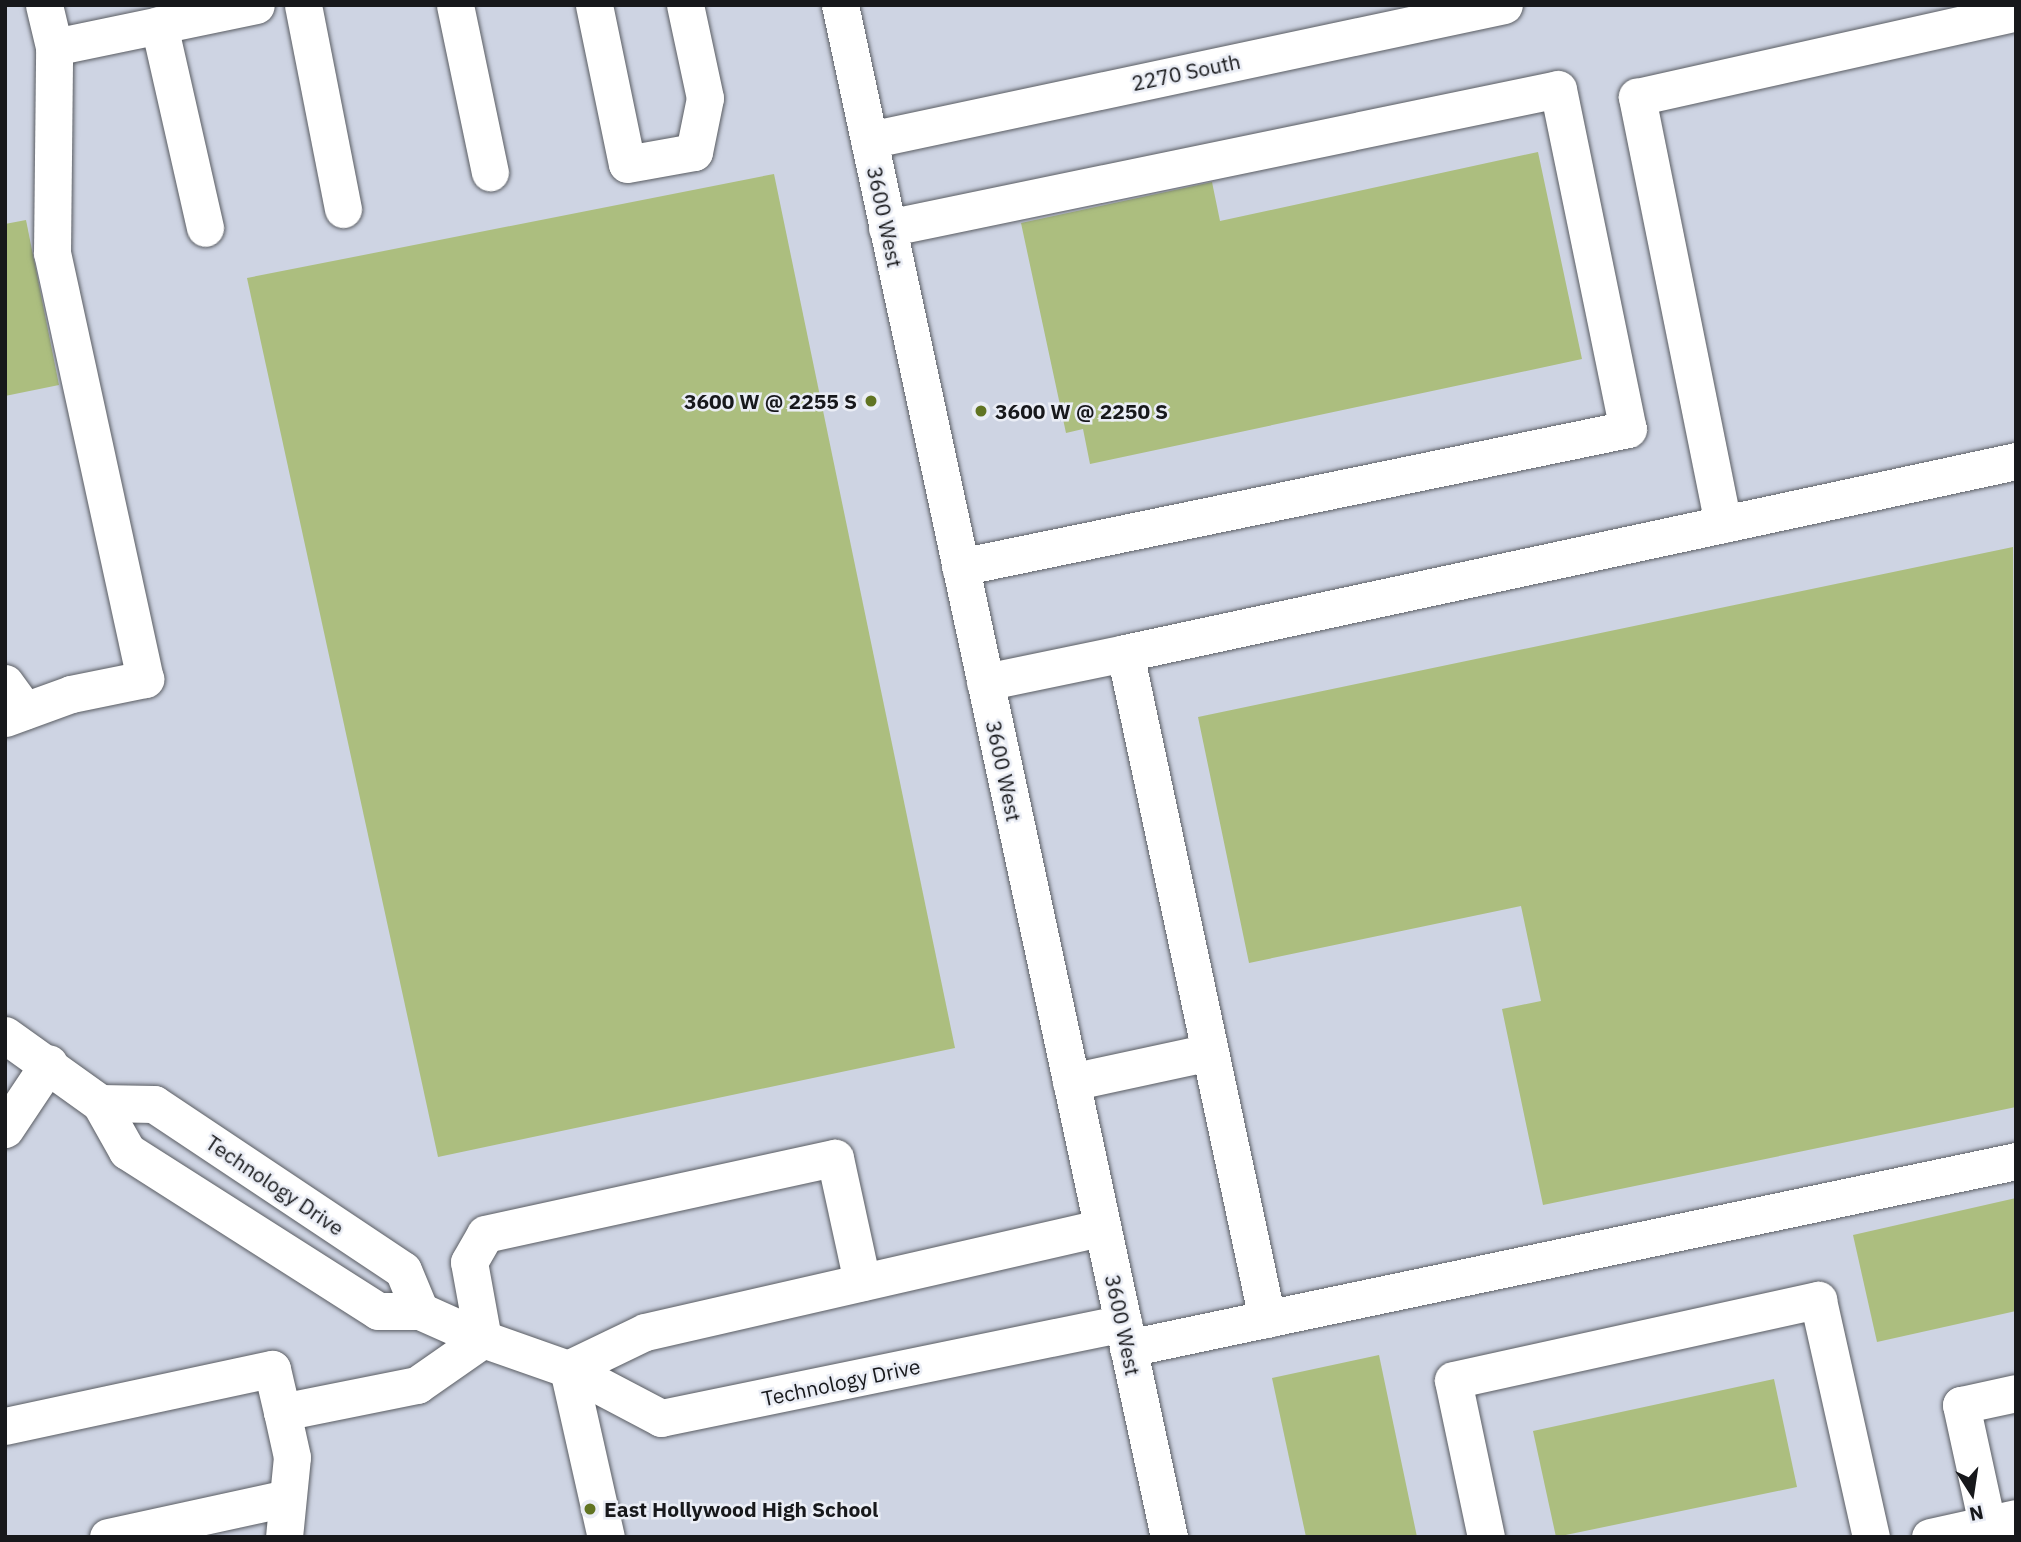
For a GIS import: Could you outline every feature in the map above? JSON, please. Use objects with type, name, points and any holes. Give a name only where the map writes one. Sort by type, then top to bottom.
[{"type":"street","points":[[12,704],[145,679],[52,253],[54,47],[44,5]]},
{"type":"street","points":[[54,47],[256,5]]},
{"type":"street","points":[[303,5],[343,209]]},
{"type":"street","points":[[455,5],[490,172]]},
{"type":"street","points":[[594,5],[627,164],[694,152],[705,99],[685,5]]},
{"type":"street","name":"3600 West","points":[[839,5],[1169,1537]]},
{"type":"street","name":"2270 South","points":[[869,140],[1499,6]]},
{"type":"street","points":[[1723,524],[1637,97],[2016,12]]},
{"type":"street","points":[[159,25],[205,228]]},
{"type":"street","points":[[887,228],[1558,89],[1628,429],[960,567]]},
{"type":"street","points":[[985,682],[2016,461]]},
{"type":"street","points":[[1125,653],[1267,1319]]},
{"type":"street","name":"Technology Drive","points":[[5,1035],[49,1063],[100,1103],[127,1151],[378,1311],[420,1311],[483,1339],[568,1369],[661,1418],[1126,1335],[1267,1319],[2016,1161]]},
{"type":"street","points":[[1071,1082],[1210,1052]]},
{"type":"street","points":[[5,1129],[49,1063]]},
{"type":"street","name":"Technology Drive","points":[[100,1103],[154,1104],[403,1270],[420,1311]]},
{"type":"street","points":[[282,1412],[417,1385],[483,1339],[468,1262],[485,1234],[835,1158],[862,1282]]},
{"type":"street","points":[[607,1537],[568,1369],[645,1332],[1102,1227]]},
{"type":"street","points":[[1486,1537],[1453,1380],[1818,1300],[1871,1537]]},
{"type":"street","points":[[5,1426],[272,1369],[292,1457],[284,1537]]},
{"type":"street","points":[[1930,1537],[2002,1521],[1961,1405],[2016,1393]]},
{"type":"street","points":[[108,1537],[287,1498]]},
{"type":"shaded area","points":[[5,5],[2016,5],[2016,1537],[5,1537]]},
{"type":"building","points":[[1538,152],[1582,359],[1090,464],[1083,429],[1066,433],[1021,223],[1212,182],[1220,221]]},
{"type":"building","points":[[774,174],[955,1048],[438,1157],[247,278]]},
{"type":"building","points":[[26,220],[59,385],[5,396],[5,224]]},
{"type":"building","points":[[2013,547],[2016,1107],[1543,1205],[1502,1009],[1541,1001],[1521,906],[1249,963],[1198,717]]},
{"type":"building","points":[[2016,1198],[2016,1311],[1877,1342],[1853,1235]]},
{"type":"building","points":[[1379,1355],[1417,1537],[1306,1537],[1272,1378]]},
{"type":"building","points":[[1774,1379],[1797,1487],[1556,1537],[1533,1431]]},
{"type":"place","name":"3600 W @ 2255 S","points":[[871,401]]},
{"type":"place","name":"3600 W @ 2250 S","points":[[981,411]]},
{"type":"place","name":"East Hollywood High School","points":[[590,1509]]}]
